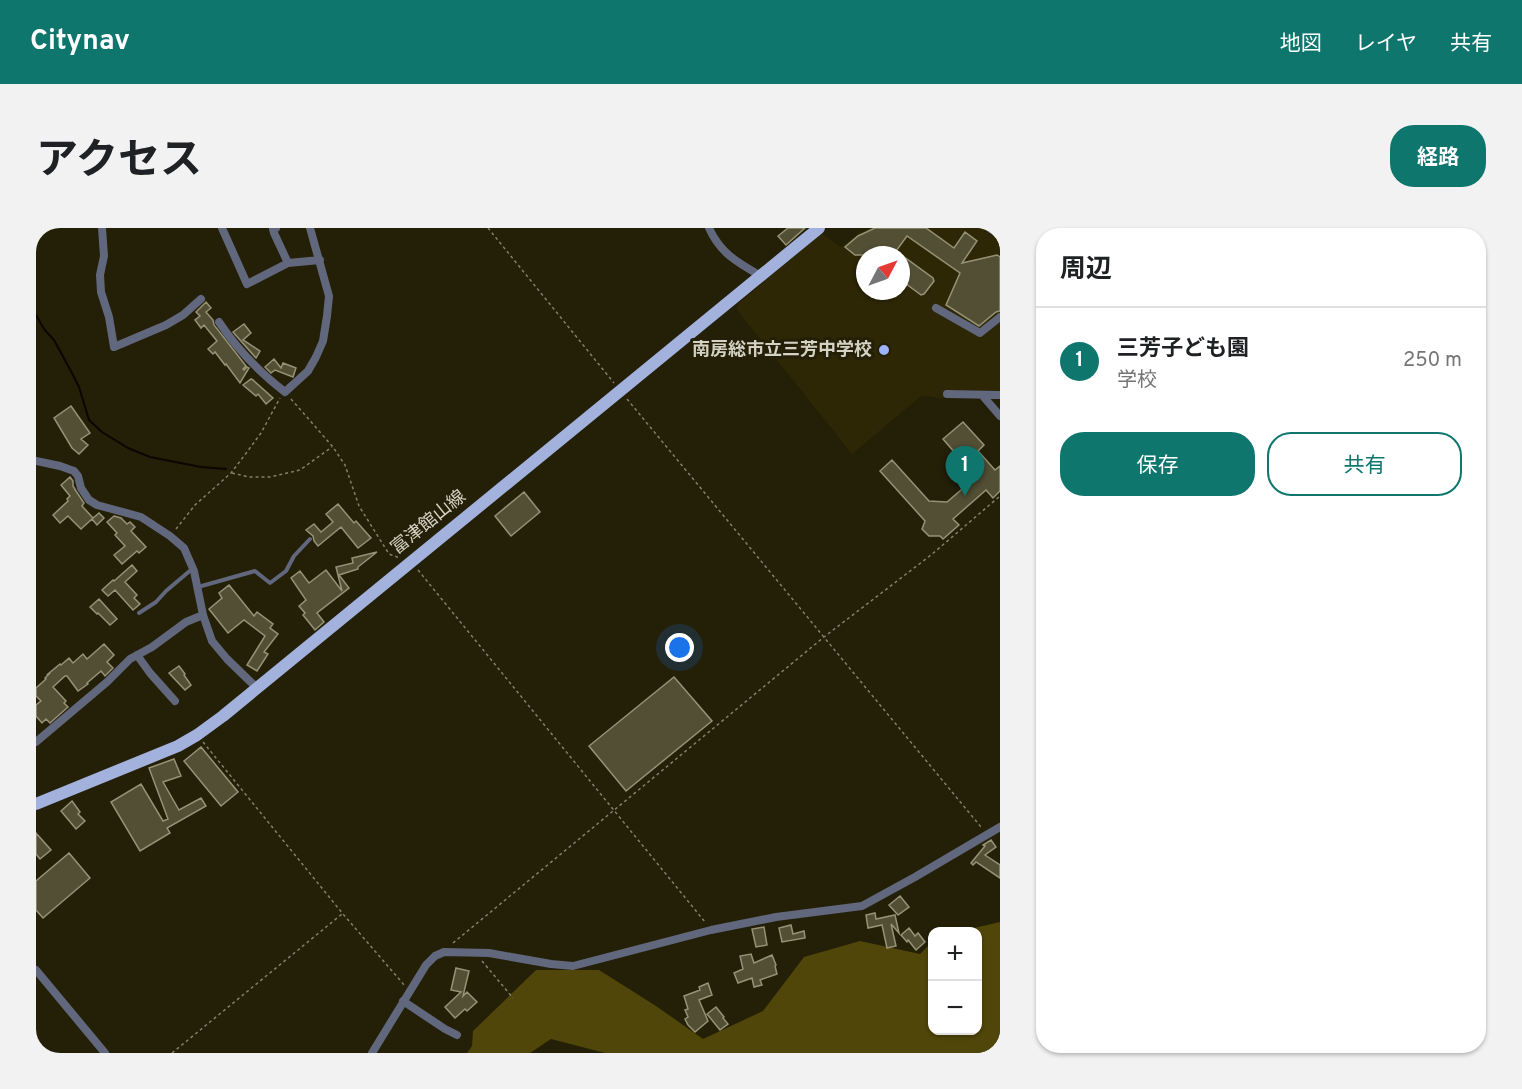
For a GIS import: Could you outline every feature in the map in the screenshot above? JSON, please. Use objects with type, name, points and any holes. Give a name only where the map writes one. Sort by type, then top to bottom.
[{"type":"main road","name":"富津館山線","points":[[36,804],[178,746],[197,735],[819,228]]},
{"type":"main road","points":[[991,228],[1000,233]]},
{"type":"street","points":[[102,228],[104,256],[100,275],[101,292],[109,317],[114,347],[166,325],[183,315],[201,299]]},
{"type":"street","points":[[222,228],[248,284],[288,263],[320,260]]},
{"type":"street","points":[[276,228],[273,229],[274,233],[288,263]]},
{"type":"street","points":[[219,322],[268,380],[285,392],[308,371],[323,341],[329,296],[310,228]]},
{"type":"street","points":[[709,228],[714,240],[723,250],[741,265],[761,276]]},
{"type":"street","points":[[936,308],[980,333],[1000,317]]},
{"type":"street","points":[[947,394],[1000,395]]},
{"type":"street","points":[[982,394],[1000,416]]},
{"type":"street","points":[[36,461],[74,471],[89,500],[97,505],[141,518],[170,536],[183,548],[193,568],[203,615],[212,641],[257,688]]},
{"type":"street","points":[[36,742],[107,682],[123,664],[152,647],[186,622],[203,615]]},
{"type":"street","points":[[137,655],[174,700]]},
{"type":"street","points":[[372,1053],[426,965],[435,956],[444,952],[489,953],[573,966],[711,930],[776,917],[862,906],[924,873],[1000,827]]},
{"type":"street","points":[[36,970],[105,1053]]},
{"type":"street","points":[[403,1001],[457,1035]]},
{"type":"lane","points":[[198,587],[255,571],[270,583],[286,572],[294,556],[310,539]]},
{"type":"lane","points":[[139,613],[156,602],[193,568]]},
{"type":"path","points":[[488,228],[988,835]]},
{"type":"path","points":[[170,536],[195,505],[231,473],[261,434],[285,392],[333,447],[345,465],[359,506],[389,554],[411,562],[711,930]]},
{"type":"path","points":[[231,473],[249,477],[270,477],[300,470],[333,447]]},
{"type":"path","points":[[444,952],[458,938],[824,637],[931,555],[1000,496]]},
{"type":"path","points":[[197,735],[343,914],[410,991]]},
{"type":"path","points":[[172,1053],[343,914]]},
{"type":"path","points":[[477,952],[513,998]]},
{"type":"shaded area","name":"南房総市立三芳中学校","points":[[870,228],[980,228],[1000,240],[1000,391],[946,390],[943,399],[920,397],[852,454],[737,310],[737,305],[821,233],[841,247],[859,233]]},
{"type":"shaded area","points":[[1000,922],[1000,1053],[605,1053],[551,1039],[530,1053],[467,1053],[472,1046],[473,1031],[536,970],[599,970],[703,1039],[763,1011],[804,957],[860,941],[920,954],[928,946],[928,1035],[982,1035],[982,927],[978,927]]},
{"type":"building","points":[[788,228],[805,228],[786,245],[778,236]]},
{"type":"building","points":[[875,228],[926,228],[954,248],[965,232],[977,241],[962,263],[997,255],[1000,257],[1000,311],[979,326],[946,305],[960,273],[907,236],[900,246],[856,246],[855,255],[845,247],[858,236]]},
{"type":"building","points":[[910,261],[934,281],[921,295],[910,287]]},
{"type":"building","points":[[206,302],[211,308],[206,312],[214,325],[246,366],[243,369],[249,368],[240,383],[215,352],[213,354],[208,349],[217,341],[204,325],[201,328],[195,320],[200,316],[196,312]]},
{"type":"building","points":[[244,324],[251,333],[243,340],[260,351],[256,358],[233,332]]},
{"type":"building","points":[[274,359],[281,368],[283,363],[296,368],[293,377],[275,370],[271,373],[265,367]]},
{"type":"building","points":[[251,379],[273,398],[266,404],[258,394],[256,396],[243,385]]},
{"type":"building","points":[[71,406],[90,433],[81,439],[88,445],[79,454],[72,448],[54,418]]},
{"type":"building","points":[[963,422],[984,445],[978,451],[995,470],[1000,466],[1000,491],[993,498],[986,490],[953,519],[959,525],[943,539],[940,536],[929,536],[922,529],[925,521],[880,471],[892,460],[929,501],[947,502],[976,477],[943,439]]},
{"type":"building","points":[[70,477],[84,503],[82,506],[93,518],[99,513],[104,518],[97,525],[92,519],[81,529],[68,516],[60,523],[53,515],[68,501],[70,496],[61,485]]},
{"type":"building","points":[[524,492],[540,512],[511,536],[495,516]]},
{"type":"building","points":[[338,504],[371,538],[358,548],[341,527],[318,546],[313,536],[306,530],[314,524],[321,532],[333,522],[326,514]]},
{"type":"building","points":[[114,516],[121,518],[127,524],[130,522],[135,527],[131,531],[146,547],[139,553],[137,551],[122,564],[114,555],[125,546],[107,522]]},
{"type":"building","points":[[377,552],[358,569],[339,575],[349,588],[317,613],[324,622],[315,630],[303,615],[305,613],[299,606],[306,600],[291,578],[300,571],[309,583],[326,570],[342,591],[336,567],[353,563],[352,558]]},
{"type":"building","points":[[132,565],[137,571],[125,582],[137,595],[134,598],[140,604],[133,610],[115,590],[108,596],[102,590]]},
{"type":"building","points":[[229,585],[254,616],[257,612],[273,624],[270,628],[278,634],[264,652],[268,654],[257,671],[247,665],[265,636],[244,620],[228,633],[209,609],[222,598],[219,593]]},
{"type":"building","points":[[99,599],[117,619],[110,625],[90,607]]},
{"type":"building","points":[[104,644],[114,655],[107,662],[113,668],[105,676],[101,671],[78,691],[65,676],[53,687],[66,701],[64,703],[68,707],[50,723],[46,719],[42,723],[36,716],[36,705],[41,701],[36,696],[36,688],[48,674],[69,658],[73,663],[83,654],[87,659]]},
{"type":"building","points":[[179,666],[191,685],[185,690],[169,673]]},
{"type":"building","points":[[674,677],[712,721],[626,791],[589,746]]},
{"type":"building","points":[[201,747],[238,792],[221,806],[184,761]]},
{"type":"building","points":[[174,759],[181,776],[163,782],[179,810],[201,798],[206,806],[167,828],[170,833],[140,851],[111,802],[141,784],[163,821],[168,819],[149,768]]},
{"type":"building","points":[[72,801],[80,812],[78,814],[85,821],[76,829],[61,811]]},
{"type":"building","points":[[36,833],[51,850],[40,859],[36,854]]},
{"type":"building","points":[[991,840],[996,847],[985,855],[1000,865],[1000,878],[976,862],[973,865],[971,863],[985,846],[983,845]]},
{"type":"building","points":[[69,853],[90,878],[43,918],[36,910],[36,881]]},
{"type":"building","points":[[900,896],[909,907],[898,915],[889,905]]},
{"type":"building","points":[[875,913],[876,919],[895,915],[899,933],[891,924],[896,946],[887,948],[882,925],[868,928],[866,915]]},
{"type":"building","points":[[791,925],[793,934],[804,931],[805,938],[782,942],[779,928]]},
{"type":"building","points":[[764,927],[767,945],[756,947],[752,929]]},
{"type":"building","points":[[909,928],[915,936],[918,933],[925,942],[916,950],[901,935]]},
{"type":"building","points":[[751,954],[754,963],[772,955],[777,974],[760,980],[762,985],[754,987],[752,978],[738,983],[734,973],[743,969],[740,956]]},
{"type":"building","points":[[456,968],[469,971],[463,996],[467,992],[477,1002],[455,1018],[445,1007],[461,992],[451,990]]},
{"type":"building","points":[[708,983],[712,995],[699,1000],[708,1021],[695,1032],[685,1019],[688,1017],[685,1010],[688,1009],[684,996],[700,990],[699,987]]},
{"type":"building","points":[[716,1007],[728,1024],[720,1030],[707,1014]]},
{"type":"waterway","points":[[36,315],[54,340],[72,373],[79,387],[89,420],[102,432],[128,448],[150,457],[201,467],[226,469]]},
{"type":"place","name":"南房総市立三芳中学校","points":[[884,350]]},
{"type":"place","name":"三芳子ども園","points":[[965,496]]}]
